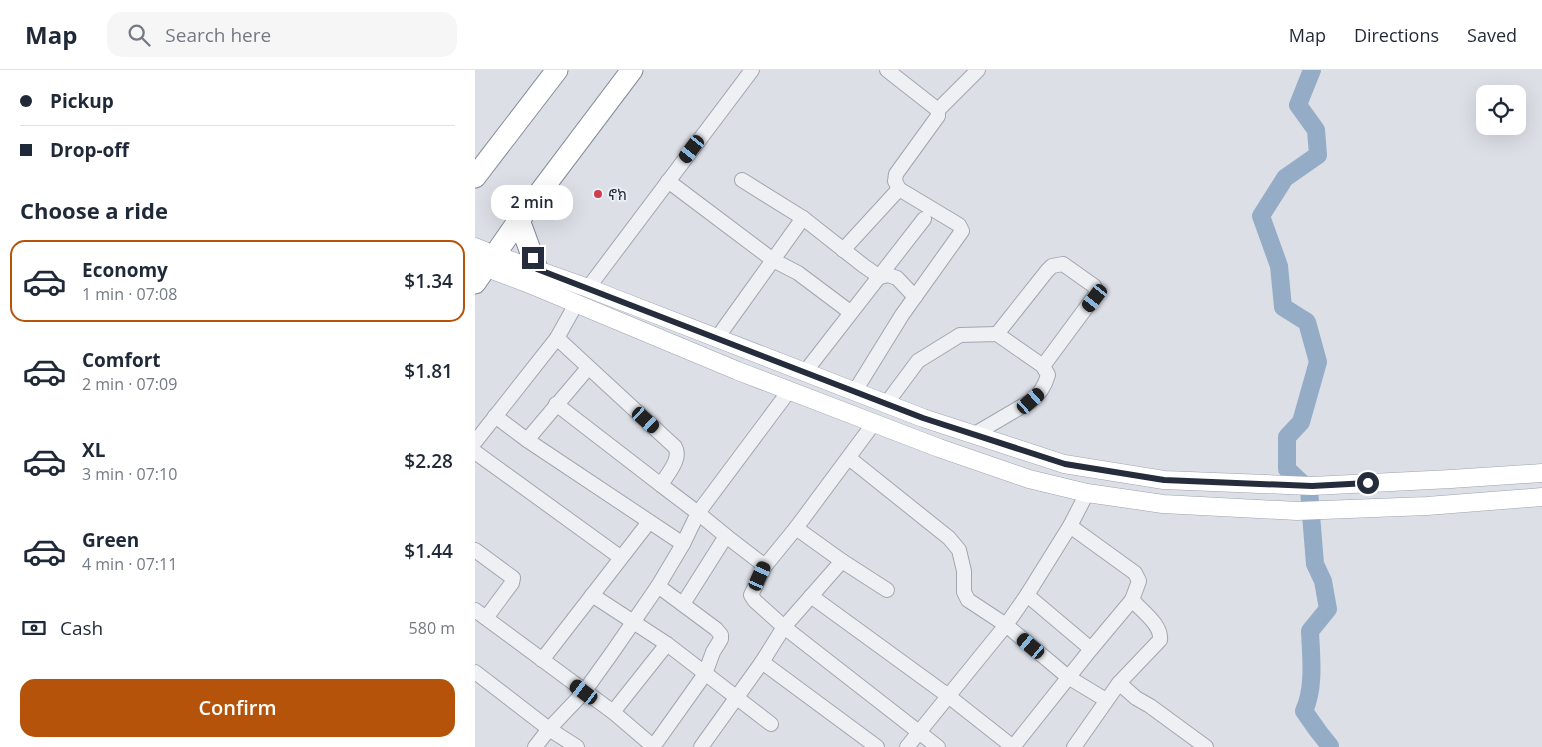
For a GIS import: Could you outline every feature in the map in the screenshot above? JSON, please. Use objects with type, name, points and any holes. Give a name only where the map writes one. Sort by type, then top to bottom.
[{"type":"highway","points":[[475,177],[557,70]]},
{"type":"highway","points":[[483,267],[632,70]]},
{"type":"highway","points":[[519,220],[537,269]]},
{"type":"main road","points":[[475,247],[483,267],[527,282],[789,391],[939,448],[1029,478],[1087,493],[1163,504],[1297,511],[1427,506],[1542,496]]},
{"type":"main road","points":[[483,267],[537,269],[886,404],[973,435],[1065,464],[1164,480],[1291,486],[1451,480],[1542,472]]},
{"type":"main road","points":[[816,400],[824,380]]},
{"type":"main road","points":[[1163,504],[1164,480]]},
{"type":"street","points":[[588,288],[752,70]]},
{"type":"street","points":[[887,70],[938,110]]},
{"type":"street","points":[[855,391],[915,297],[960,234],[962,228],[899,189],[895,181],[896,174],[937,116],[938,110],[978,70]]},
{"type":"street","points":[[743,180],[803,218],[880,277]]},
{"type":"street","points":[[668,181],[773,260],[798,273],[850,312]]},
{"type":"street","points":[[843,250],[899,189]]},
{"type":"street","points":[[717,338],[803,218]]},
{"type":"street","points":[[805,372],[924,219]]},
{"type":"street","points":[[997,334],[1047,271],[1052,266],[1063,264],[1094,286],[1097,293],[1043,366]]},
{"type":"street","points":[[880,277],[888,275],[897,278],[915,297]]},
{"type":"street","points":[[475,442],[557,338],[576,304]]},
{"type":"street","points":[[886,404],[918,361],[950,340],[960,335],[997,334],[1043,366],[1048,375],[1039,394],[1031,401],[973,435]]},
{"type":"street","points":[[557,338],[675,447],[678,452],[678,458],[661,485]]},
{"type":"street","points":[[527,440],[588,368]]},
{"type":"street","points":[[535,747],[549,729],[584,692],[658,586],[683,544],[698,512],[789,391]]},
{"type":"street","points":[[556,404],[698,512],[765,566]]},
{"type":"street","points":[[495,416],[527,440],[683,544]]},
{"type":"street","points":[[874,423],[796,528],[765,566],[751,595],[755,601],[784,627],[938,747]]},
{"type":"street","points":[[475,452],[620,557]]},
{"type":"street","points":[[849,458],[949,538],[959,550],[964,592],[968,600],[1006,625],[1068,677],[1106,700]]},
{"type":"street","points":[[907,747],[947,695],[1006,625],[1027,595],[1087,493]]},
{"type":"street","points":[[542,660],[649,522]]},
{"type":"street","points":[[811,596],[947,695],[1013,747],[1132,600],[1139,581],[1137,576],[1069,526]]},
{"type":"street","points":[[796,528],[887,590]]},
{"type":"street","points":[[683,604],[726,536]]},
{"type":"street","points":[[475,550],[513,578],[512,583],[481,614],[613,712],[653,747],[705,674],[713,652],[721,640],[721,635],[716,629],[658,586]]},
{"type":"street","points":[[701,747],[762,662],[784,627],[842,560]]},
{"type":"street","points":[[592,595],[667,644],[771,724]]},
{"type":"street","points":[[1027,595],[1091,649]]},
{"type":"street","points":[[1074,747],[1119,683],[1160,640],[1161,635],[1157,626],[1132,600]]},
{"type":"street","points":[[613,712],[667,644]]},
{"type":"street","points":[[762,662],[877,747]]},
{"type":"street","points":[[475,672],[549,729],[577,747]]},
{"type":"street","points":[[1119,683],[1136,698],[1206,747]]},
{"type":"waterway","points":[[1312,70],[1298,105],[1316,130],[1318,155],[1285,178],[1261,216],[1279,266],[1283,307],[1307,322],[1318,362],[1301,422],[1287,437],[1287,469],[1309,490],[1315,564],[1323,581],[1328,609],[1310,631],[1311,682],[1304,711],[1330,747]]},
{"type":"place","name":"ኖክ","points":[[598,194]]},
{"type":"route","points":[[533,258],[537,269],[749,352],[923,418],[1065,464],[1164,480],[1312,486],[1368,483]]}]
